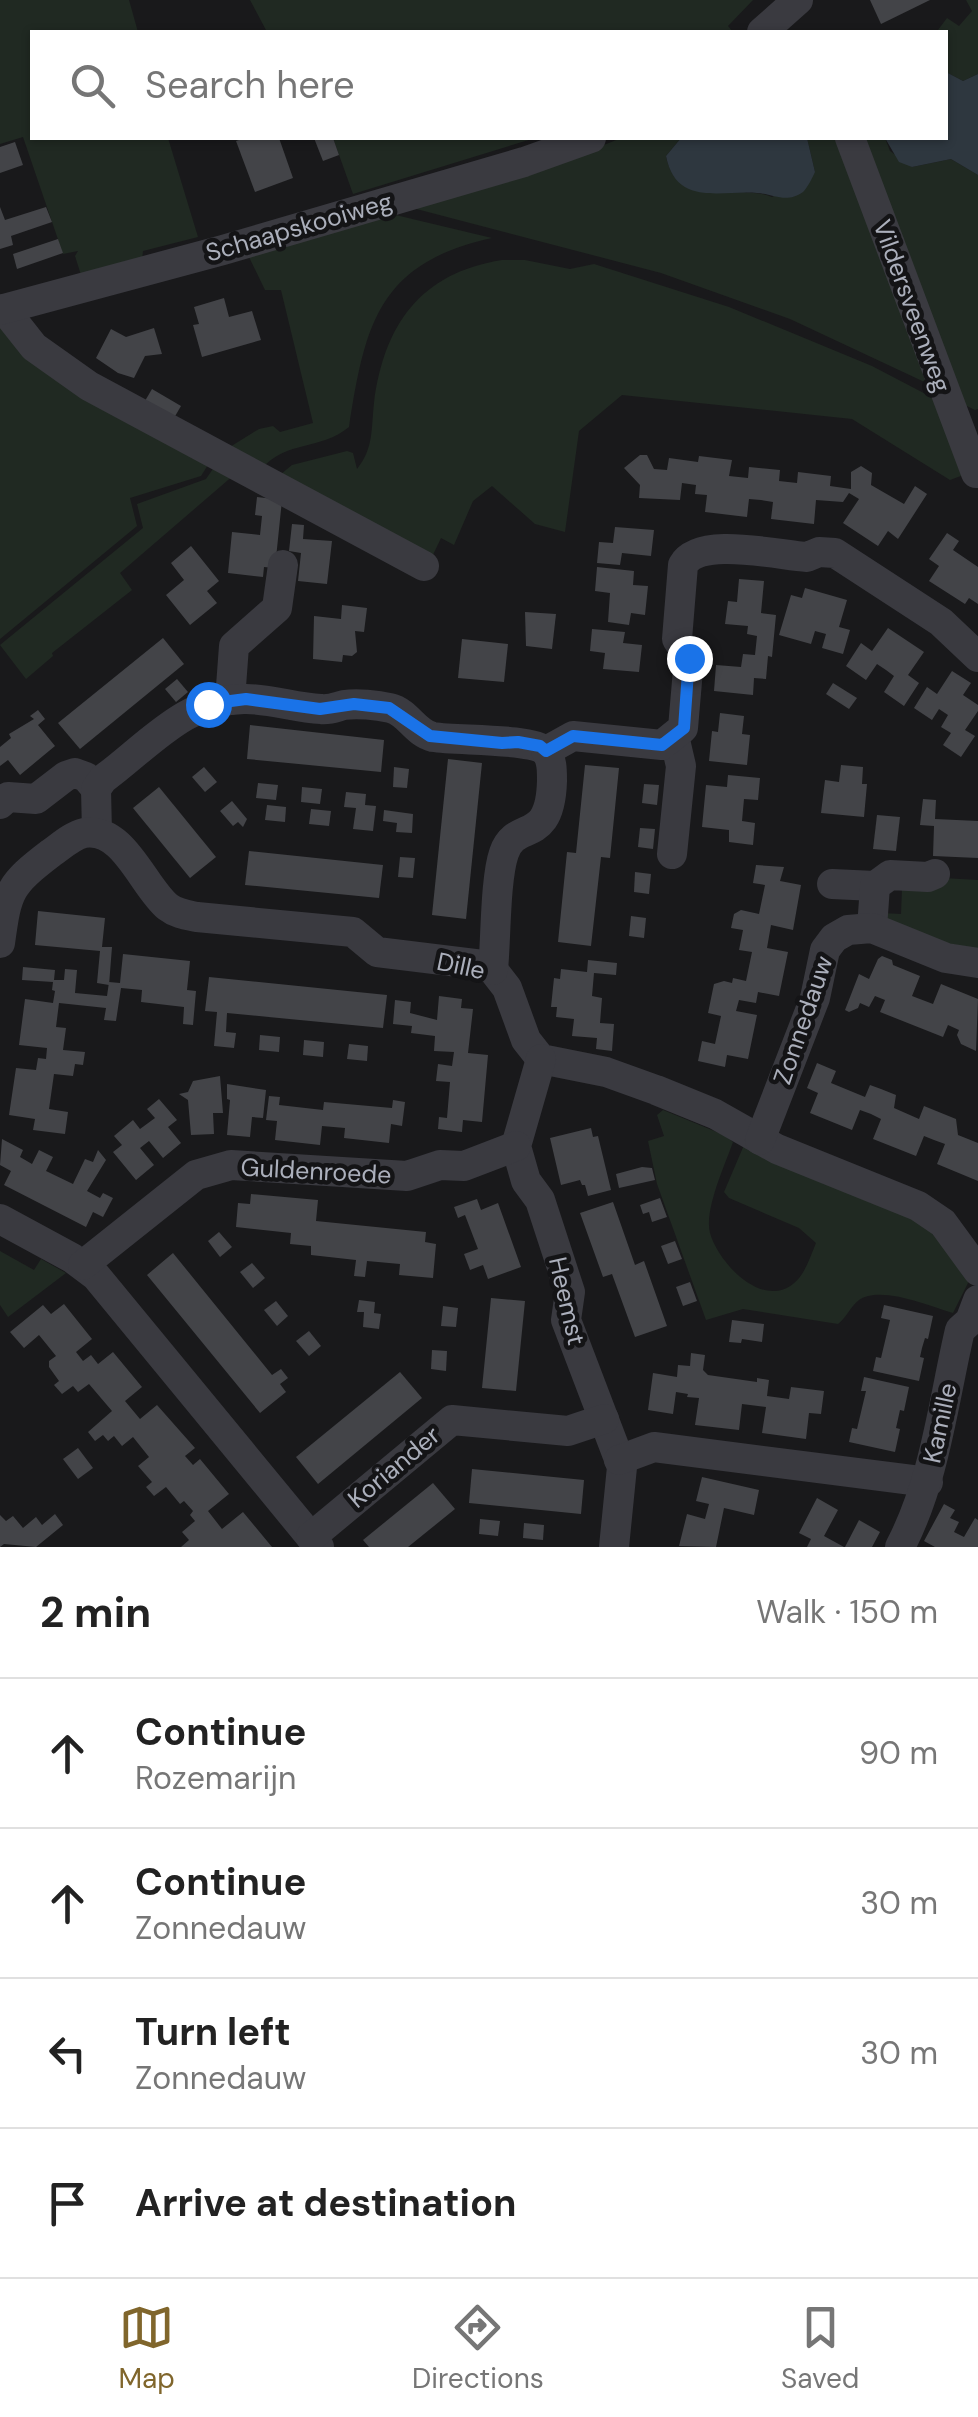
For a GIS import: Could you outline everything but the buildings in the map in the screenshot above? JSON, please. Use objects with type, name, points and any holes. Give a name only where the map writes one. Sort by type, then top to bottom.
[{"type":"street","points":[[766,30],[797,14]]},
{"type":"street","name":"Schaapskooiweg","points":[[424,566],[90,386],[34,348],[2,310],[223,250],[524,162],[585,140]]},
{"type":"street","name":"Vildersveenweg","points":[[851,140],[976,474]]},
{"type":"street","points":[[546,751],[573,736],[662,745],[684,728],[689,658],[676,639],[683,565],[689,556],[704,549],[807,557],[819,552],[835,553],[941,622],[978,657]]},
{"type":"street","points":[[230,700],[234,646],[278,608],[283,566]]},
{"type":"street","points":[[96,789],[134,751],[185,714],[230,700],[320,709],[354,704],[389,708],[430,736],[540,746],[550,757],[552,776],[547,816],[539,825],[515,837],[502,857],[493,970]]},
{"type":"street","points":[[672,854],[681,766],[674,736]]},
{"type":"street","points":[[0,804],[8,797],[36,799],[75,772],[86,777],[96,789],[97,834],[73,838],[13,886],[6,903],[0,943]]},
{"type":"street","name":"Dille","points":[[97,834],[121,849],[162,902],[184,915],[353,932],[376,952],[483,965],[493,970],[507,988],[526,1040],[541,1059]]},
{"type":"street","points":[[832,884],[875,886],[890,875],[935,874]]},
{"type":"street","points":[[875,886],[872,928],[946,958],[978,963]]},
{"type":"street","name":"Zonnedauw","points":[[760,1140],[815,998],[826,950],[834,938],[848,930],[872,928]]},
{"type":"street","points":[[516,1146],[541,1059],[606,1072],[715,1114],[760,1140],[931,1213],[954,1236],[978,1270]]},
{"type":"street","name":"Guldenroede","points":[[83,1265],[196,1175],[232,1165],[407,1176],[440,1164],[464,1166],[516,1146]]},
{"type":"street","name":"Heemst","points":[[516,1146],[526,1181],[540,1200],[570,1292],[566,1320],[622,1467],[614,1547]]},
{"type":"street","points":[[0,1220],[83,1265],[110,1291],[315,1542]]},
{"type":"street","name":"Kamille","points":[[900,1547],[919,1512],[928,1482],[960,1330],[970,1321],[978,1300]]},
{"type":"street","name":"Koriander","points":[[315,1542],[452,1420],[568,1431],[604,1419]]},
{"type":"street","points":[[620,1460],[654,1447],[928,1482]]},
{"type":"shaded area","points":[[0,0],[129,0],[137,30],[30,30],[30,140],[169,140],[198,237],[143,251],[142,261],[81,275],[75,256],[78,251],[63,254],[23,137],[0,144]]},
{"type":"shaded area","points":[[250,0],[753,0],[728,26],[731,30],[266,30]]},
{"type":"shaded area","points":[[966,0],[978,0],[978,74],[963,81],[948,73],[948,30],[938,30],[947,18],[959,26],[972,11]]},
{"type":"shaded area","points":[[948,73],[963,81],[978,74],[978,175],[951,159],[912,167],[899,162],[886,140],[948,140]]},
{"type":"shaded area","points":[[334,140],[528,140],[353,194]]},
{"type":"shaded area","points":[[616,140],[679,140],[666,156],[672,173],[682,183],[710,192],[772,197],[815,172],[807,140],[842,140],[933,386],[790,319],[661,273],[405,206],[575,157]]},
{"type":"shaded area","points":[[679,140],[807,140],[815,172],[803,192],[791,197],[702,192],[679,183],[666,156]]},
{"type":"shaded area","points":[[861,140],[886,140],[890,151],[912,167],[951,159],[978,175],[978,409],[959,402]]},
{"type":"shaded area","points":[[383,212],[492,238],[454,249],[424,264],[401,282],[371,329],[349,427],[282,454],[260,470],[225,450],[259,429],[273,426],[280,432],[313,423],[281,290],[265,290],[249,257]]},
{"type":"shaded area","points":[[502,260],[525,260],[570,269],[594,264],[729,307],[872,366],[937,400],[966,474],[950,480],[852,419],[622,395],[579,431],[565,532],[535,524],[492,486],[473,501],[454,545],[441,538],[432,557],[275,479],[292,465],[347,451],[353,453],[357,469],[369,446],[379,375],[397,327],[428,290],[473,267]]},
{"type":"shaded area","points":[[0,324],[211,460],[201,476],[130,498],[137,526],[0,639]]},
{"type":"shaded area","points":[[217,463],[235,474],[120,573],[132,590],[52,653],[26,679],[0,645],[143,528],[137,504],[206,479]]},
{"type":"shaded area","points":[[943,878],[978,880],[978,952],[893,927],[882,913],[901,914],[902,888]]},
{"type":"shaded area","points":[[663,1110],[733,1142],[716,1188],[709,1223],[722,1257],[742,1279],[768,1291],[781,1290],[801,1276],[816,1243],[799,1228],[729,1198],[724,1192],[744,1145],[915,1214],[971,1277],[953,1313],[905,1298],[879,1295],[859,1300],[838,1324],[743,1309],[706,1320],[657,1184],[648,1141],[664,1136],[657,1115]]},
{"type":"shaded area","points":[[0,1251],[34,1270],[41,1259],[66,1273],[8,1317],[0,1305]]},
{"type":"route","points":[[208,704],[246,699],[320,709],[354,704],[389,708],[430,736],[518,742],[546,751],[573,736],[662,745],[684,728],[689,658]]}]
